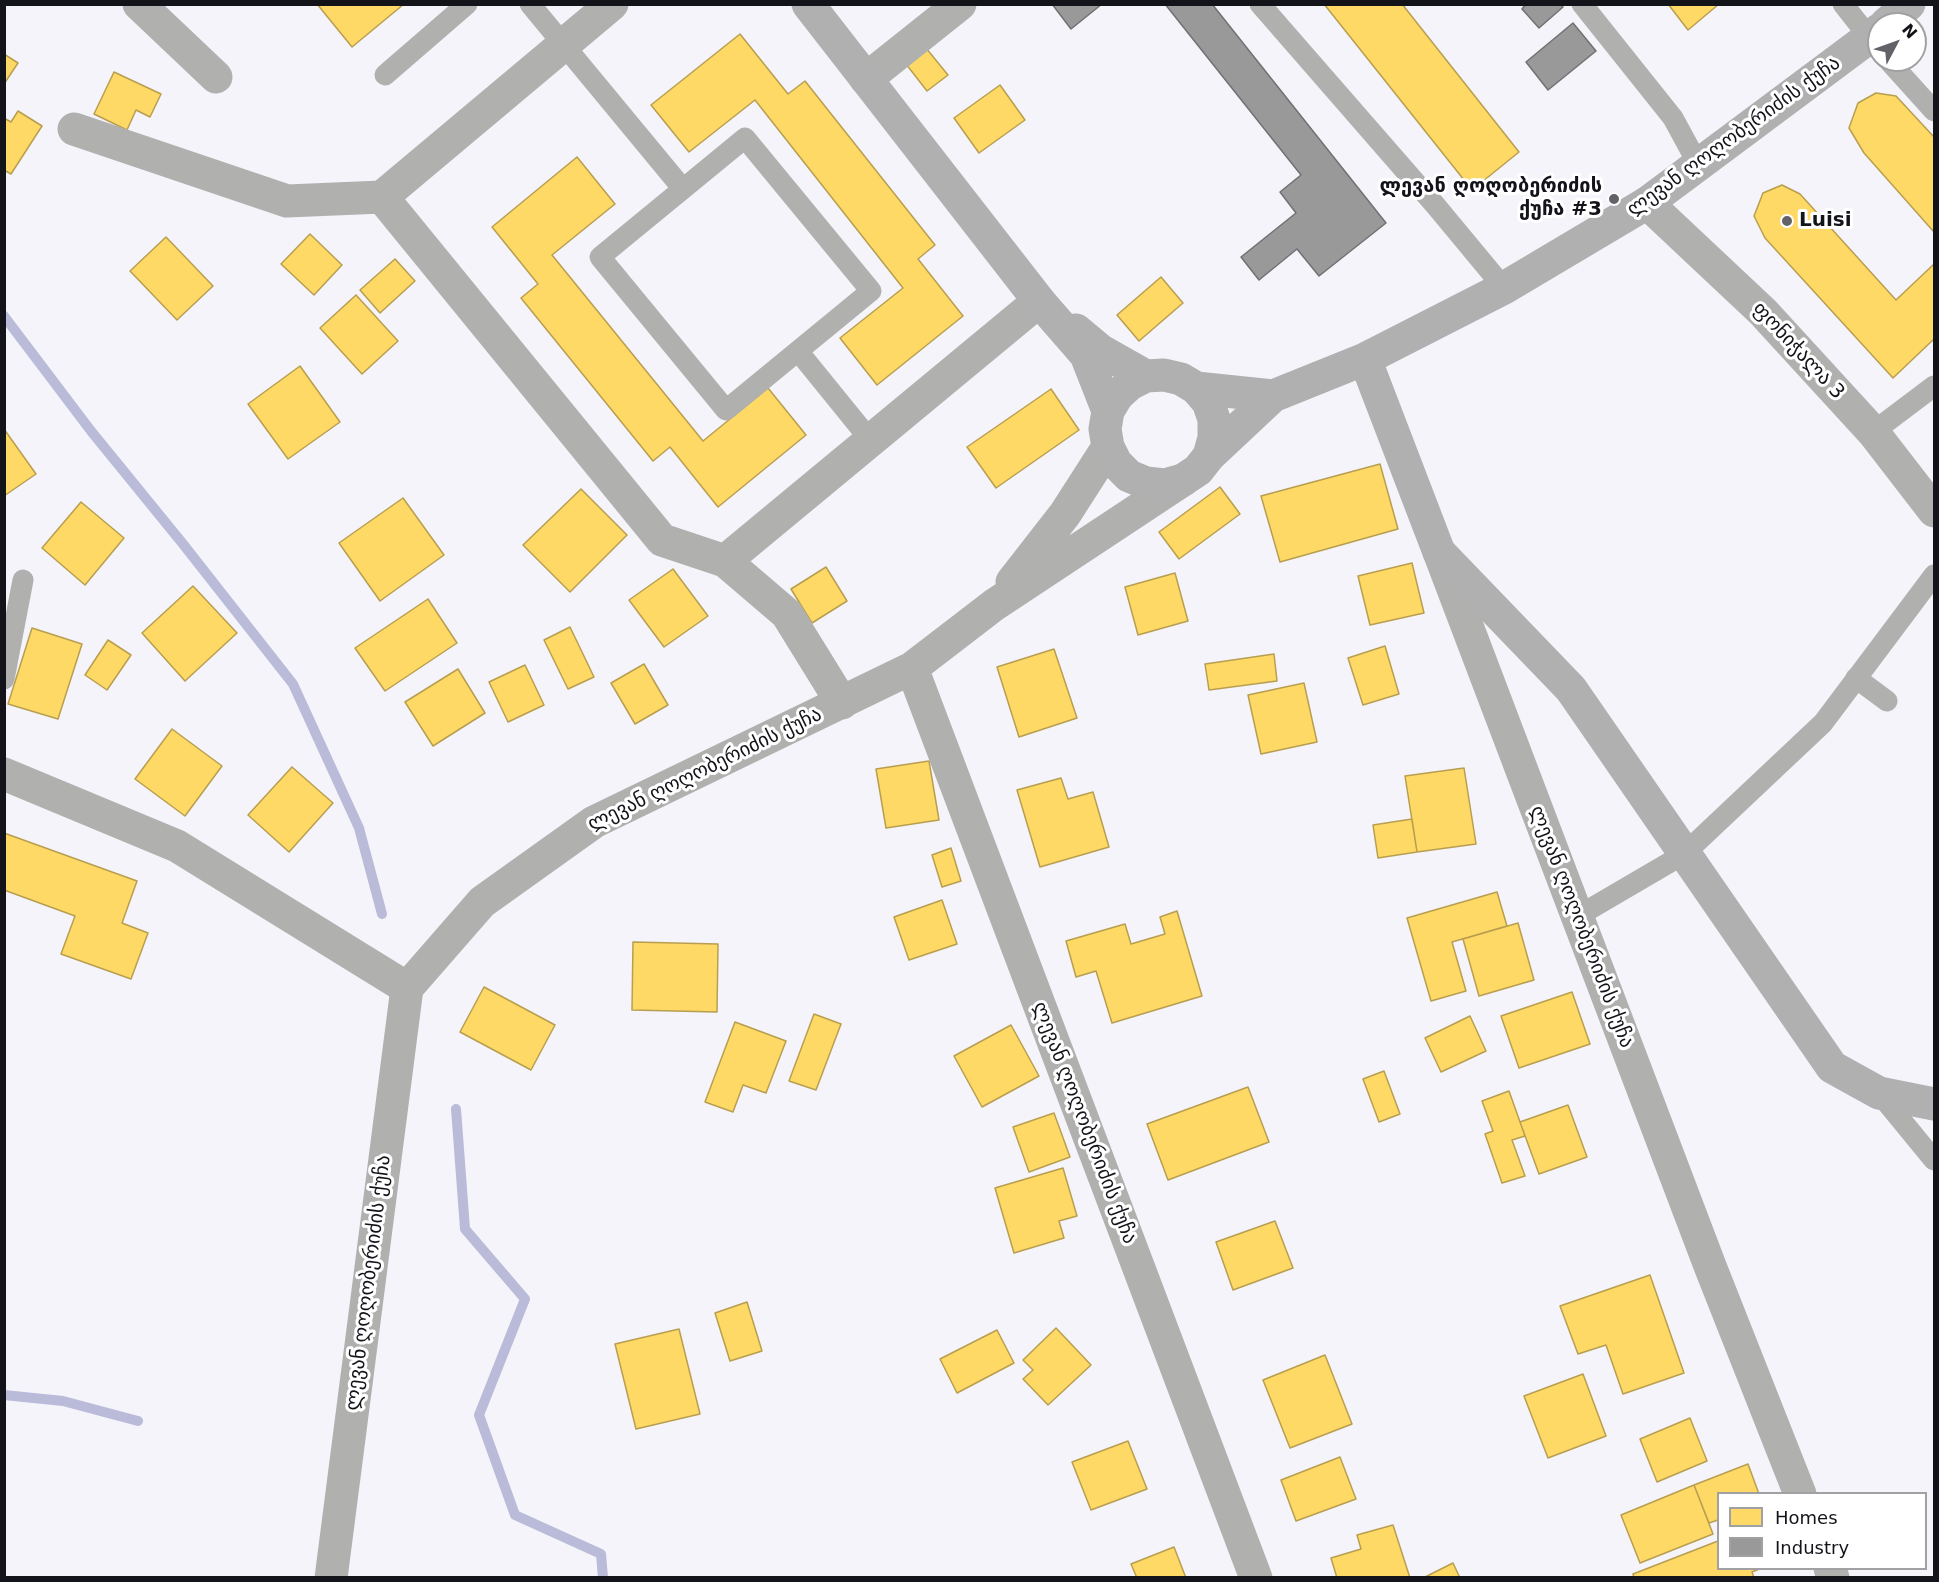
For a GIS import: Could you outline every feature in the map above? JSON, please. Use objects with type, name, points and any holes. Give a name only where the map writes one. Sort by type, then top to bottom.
[{"type":"street","points":[[140,4],[216,77]]},
{"type":"street","points":[[74,129],[287,201],[382,196],[612,4]]},
{"type":"street","points":[[808,4],[1039,301],[1086,356],[1108,411]]},
{"type":"street","points":[[866,79],[960,4]]},
{"type":"street","name":"ლევან ღოღობერიძის ქუჩა","points":[[1196,388],[1273,396],[1365,359],[1504,288],[1647,203],[1698,164],[1867,49]]},
{"type":"street","points":[[382,196],[662,540],[725,561],[787,614],[842,703]]},
{"type":"street","name":"ფონიჭალა 3","points":[[1647,203],[1763,312],[1873,432],[1935,511]]},
{"type":"street","points":[[1039,301],[1100,350],[1146,376]]},
{"type":"street","points":[[725,561],[1039,301]]},
{"type":"street","name":"ლევან ღოღობერიძის ქუჩა","points":[[1365,359],[1710,1266],[1799,1492]]},
{"type":"street","points":[[1209,456],[1214,438],[1214,419],[1208,402],[1196,388],[1181,379],[1164,375],[1146,376],[1130,384],[1117,396],[1108,411],[1105,429],[1107,447],[1116,463],[1129,476],[1146,483],[1165,485],[1183,480],[1198,470],[1209,456],[1273,396]]},
{"type":"street","name":"ლევან ღოღობერიძის ქუჩა","points":[[994,605],[1065,514],[1107,447]]},
{"type":"street","name":"ლევან ღოღობერიძის ქუჩა","points":[[331,1578],[407,988],[482,902],[594,822],[912,668],[994,605],[1183,480]]},
{"type":"street","points":[[1439,552],[1571,689],[1832,1067],[1879,1093],[1935,1104]]},
{"type":"street","name":"ლევან ღოღობერიძის ქუჩა","points":[[912,668],[1256,1578]]},
{"type":"street","points":[[4,774],[177,846],[407,988]]},
{"type":"lane","points":[[385,75],[467,4]]},
{"type":"lane","points":[[530,4],[682,189]]},
{"type":"lane","points":[[1260,4],[1436,206],[1504,288]]},
{"type":"lane","points":[[1582,4],[1673,118],[1698,164]]},
{"type":"lane","points":[[1843,4],[1867,27]]},
{"type":"lane","points":[[1905,72],[1935,111]]},
{"type":"lane","points":[[745,138],[871,291],[726,410],[600,257],[682,189],[745,138]]},
{"type":"lane","points":[[798,351],[871,441]]},
{"type":"lane","points":[[1873,432],[1935,386]]},
{"type":"lane","points":[[1578,916],[1684,854],[1823,723],[1935,575]]},
{"type":"lane","points":[[4,680],[23,580]]},
{"type":"lane","points":[[1856,678],[1887,701]]},
{"type":"lane","points":[[1879,1093],[1935,1160]]},
{"type":"building: Homes","points":[[317,4],[404,4],[352,47]]},
{"type":"building: Homes","points":[[1324,4],[1402,4],[1519,152],[1472,190]]},
{"type":"building: Homes","points":[[1668,4],[1719,4],[1688,30]]},
{"type":"building: Homes","points":[[740,34],[788,94],[805,81],[935,245],[918,259],[963,316],[877,385],[840,338],[903,288],[755,100],[689,152],[651,105]]},
{"type":"building: Homes","points":[[926,48],[948,75],[927,91],[906,64]]},
{"type":"building: Homes","points":[[4,54],[18,63],[4,84]]},
{"type":"building: Homes","points":[[114,72],[161,94],[150,117],[136,110],[127,130],[94,114]]},
{"type":"building: Homes","points":[[1000,85],[1025,120],[979,153],[954,118]]},
{"type":"building: Homes","points":[[1876,93],[1896,96],[1934,137],[1934,232],[1864,153],[1849,128],[1858,103]]},
{"type":"building: Homes","points":[[18,111],[42,126],[11,174],[4,170],[4,118],[11,122]]},
{"type":"building: Homes","points":[[577,157],[615,204],[552,255],[703,441],[768,388],[806,435],[718,507],[670,447],[653,461],[521,298],[538,284],[492,227]]},
{"type":"building: Homes","points":[[1782,185],[1800,194],[1896,300],[1934,264],[1934,339],[1893,378],[1765,238],[1754,216],[1763,193]]},
{"type":"building: Homes","points":[[310,234],[342,265],[314,295],[281,264]]},
{"type":"building: Homes","points":[[166,237],[213,286],[177,320],[130,271]]},
{"type":"building: Homes","points":[[395,259],[415,281],[380,313],[360,290]]},
{"type":"building: Homes","points":[[1161,277],[1183,303],[1139,341],[1117,315]]},
{"type":"building: Homes","points":[[356,295],[398,341],[362,374],[320,328]]},
{"type":"building: Homes","points":[[300,366],[340,422],[288,459],[248,404]]},
{"type":"building: Homes","points":[[1051,389],[1079,430],[996,488],[967,447]]},
{"type":"building: Homes","points":[[4,429],[36,474],[4,496]]},
{"type":"building: Homes","points":[[1380,464],[1398,529],[1280,562],[1261,496]]},
{"type":"building: Homes","points":[[1220,487],[1240,514],[1179,559],[1159,532]]},
{"type":"building: Homes","points":[[581,489],[627,535],[570,592],[523,545]]},
{"type":"building: Homes","points":[[403,498],[444,555],[380,601],[339,543]]},
{"type":"building: Homes","points":[[81,502],[124,538],[85,585],[42,548]]},
{"type":"building: Homes","points":[[1412,563],[1424,613],[1370,625],[1358,576]]},
{"type":"building: Homes","points":[[826,567],[847,601],[812,623],[791,589]]},
{"type":"building: Homes","points":[[673,569],[708,616],[664,647],[629,600]]},
{"type":"building: Homes","points":[[1175,573],[1188,621],[1138,635],[1125,587]]},
{"type":"building: Homes","points":[[193,586],[237,633],[185,681],[142,633]]},
{"type":"building: Homes","points":[[428,599],[457,643],[385,691],[355,648]]},
{"type":"building: Homes","points":[[570,627],[594,677],[568,689],[544,640]]},
{"type":"building: Homes","points":[[32,628],[82,644],[58,719],[8,704]]},
{"type":"building: Homes","points":[[108,640],[131,655],[107,690],[85,675]]},
{"type":"building: Homes","points":[[1385,646],[1399,694],[1363,705],[1348,658]]},
{"type":"building: Homes","points":[[1054,649],[1077,718],[1019,737],[997,667]]},
{"type":"building: Homes","points":[[1274,654],[1277,681],[1209,690],[1205,664]]},
{"type":"building: Homes","points":[[644,664],[668,705],[635,724],[611,683]]},
{"type":"building: Homes","points":[[525,665],[544,705],[508,722],[489,682]]},
{"type":"building: Homes","points":[[458,669],[485,713],[433,746],[405,702]]},
{"type":"building: Homes","points":[[1304,683],[1317,742],[1261,754],[1248,695]]},
{"type":"building: Homes","points":[[172,729],[222,766],[185,816],[135,779]]},
{"type":"building: Homes","points":[[929,761],[939,820],[886,828],[876,769]]},
{"type":"building: Homes","points":[[292,767],[333,803],[289,852],[248,815]]},
{"type":"building: Homes","points":[[1464,768],[1476,844],[1417,852],[1405,776]]},
{"type":"building: Homes","points":[[1061,778],[1068,799],[1093,792],[1109,847],[1040,867],[1017,790]]},
{"type":"building: Homes","points":[[1412,819],[1417,852],[1378,858],[1373,825]]},
{"type":"building: Homes","points":[[4,833],[137,881],[122,923],[148,933],[131,979],[61,954],[75,916],[4,890]]},
{"type":"building: Homes","points":[[951,848],[961,881],[942,887],[932,855]]},
{"type":"building: Homes","points":[[1497,892],[1507,926],[1452,942],[1466,991],[1431,1001],[1407,918]]},
{"type":"building: Homes","points":[[942,900],[957,944],[909,960],[894,917]]},
{"type":"building: Homes","points":[[1177,911],[1202,996],[1112,1023],[1096,971],[1076,977],[1066,941],[1125,924],[1131,944],[1165,934],[1160,917]]},
{"type":"building: Homes","points":[[1518,923],[1534,980],[1479,996],[1463,939]]},
{"type":"building: Homes","points":[[633,942],[718,944],[717,1012],[632,1010]]},
{"type":"building: Homes","points":[[484,987],[555,1025],[531,1070],[460,1032]]},
{"type":"building: Homes","points":[[1572,992],[1590,1044],[1519,1068],[1501,1016]]},
{"type":"building: Homes","points":[[814,1014],[841,1024],[816,1090],[789,1081]]},
{"type":"building: Homes","points":[[1470,1016],[1486,1051],[1441,1072],[1425,1038]]},
{"type":"building: Homes","points":[[735,1022],[786,1041],[766,1093],[743,1085],[733,1112],[705,1102]]},
{"type":"building: Homes","points":[[1011,1025],[1039,1076],[982,1107],[954,1056]]},
{"type":"building: Homes","points":[[1384,1071],[1400,1114],[1379,1122],[1363,1079]]},
{"type":"building: Homes","points":[[1248,1087],[1269,1142],[1168,1180],[1147,1124]]},
{"type":"building: Homes","points":[[1509,1091],[1525,1136],[1512,1140],[1525,1176],[1502,1183],[1485,1134],[1493,1131],[1482,1101]]},
{"type":"building: Homes","points":[[1568,1105],[1587,1157],[1539,1174],[1520,1122]]},
{"type":"building: Homes","points":[[1054,1113],[1070,1157],[1029,1172],[1013,1127]]},
{"type":"building: Homes","points":[[1063,1168],[1077,1216],[1059,1221],[1064,1238],[1014,1253],[995,1188]]},
{"type":"building: Homes","points":[[1275,1221],[1293,1268],[1233,1290],[1216,1242]]},
{"type":"building: Homes","points":[[1650,1275],[1684,1373],[1623,1394],[1606,1345],[1578,1354],[1560,1306]]},
{"type":"building: Homes","points":[[747,1302],[762,1351],[730,1361],[715,1313]]},
{"type":"building: Homes","points":[[1056,1328],[1091,1365],[1048,1405],[1023,1379],[1033,1370],[1023,1360]]},
{"type":"building: Homes","points":[[679,1329],[700,1414],[636,1429],[615,1344]]},
{"type":"building: Homes","points":[[997,1330],[1014,1363],[957,1393],[940,1359]]},
{"type":"building: Homes","points":[[1325,1355],[1352,1424],[1290,1448],[1263,1380]]},
{"type":"building: Homes","points":[[1583,1374],[1606,1436],[1548,1458],[1524,1396]]},
{"type":"building: Homes","points":[[1690,1418],[1707,1461],[1657,1482],[1640,1439]]},
{"type":"building: Homes","points":[[1128,1441],[1147,1489],[1091,1510],[1072,1462]]},
{"type":"building: Homes","points":[[1340,1457],[1356,1499],[1296,1521],[1281,1480]]},
{"type":"building: Homes","points":[[1748,1464],[1758,1492],[1717,1492],[1717,1520],[1709,1523],[1694,1485]]},
{"type":"building: Homes","points":[[1694,1485],[1713,1534],[1640,1563],[1621,1515]]},
{"type":"building: Homes","points":[[1393,1525],[1410,1578],[1337,1578],[1331,1558],[1361,1549],[1357,1535]]},
{"type":"building: Homes","points":[[1717,1541],[1717,1570],[1757,1570],[1752,1572],[1754,1578],[1634,1578],[1633,1574]]},
{"type":"building: Homes","points":[[1174,1547],[1186,1578],[1137,1578],[1131,1564]]},
{"type":"building: Homes","points":[[1453,1563],[1460,1578],[1423,1578]]},
{"type":"building: Industry","points":[[1052,4],[1102,4],[1071,29]]},
{"type":"building: Industry","points":[[1165,4],[1212,4],[1386,223],[1319,276],[1297,249],[1259,280],[1241,257],[1296,213],[1280,192],[1301,175]]},
{"type":"building: Industry","points":[[1526,4],[1560,4],[1563,7],[1539,28],[1522,9]]},
{"type":"building: Industry","points":[[1573,23],[1596,51],[1548,90],[1526,62]]},
{"type":"waterway","points":[[4,316],[91,431],[293,684],[359,828],[382,914]]},
{"type":"waterway","points":[[456,1109],[465,1229],[525,1299],[479,1415],[515,1515],[601,1554],[603,1578]]},
{"type":"waterway","points":[[4,1395],[63,1401],[138,1421]]},
{"type":"place","name":"ლევან ღოღობერიძის ქუჩა #3","points":[[1614,199]]},
{"type":"place","name":"Luisi","points":[[1787,221]]}]
